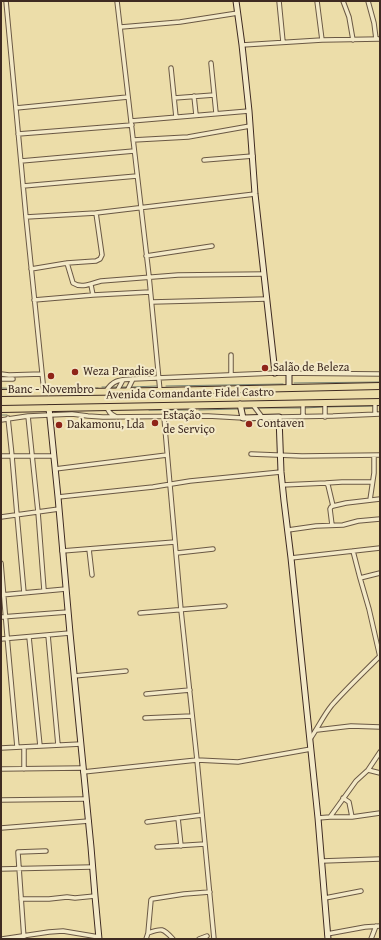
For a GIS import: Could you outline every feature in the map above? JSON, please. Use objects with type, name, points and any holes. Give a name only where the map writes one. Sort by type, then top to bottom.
[{"type":"highway","name":"Avenida Comandante Fidel Castro","points":[[1,393],[380,386]]},
{"type":"highway","name":"Avenida Comandante Fidel Castro","points":[[1,409],[377,402]]},
{"type":"street","points":[[6,1],[44,392]]},
{"type":"street","points":[[118,1],[152,302],[160,391]]},
{"type":"street","points":[[236,1],[249,111],[255,194],[275,372]]},
{"type":"street","points":[[279,1],[283,42]]},
{"type":"street","points":[[317,1],[322,40]]},
{"type":"street","points":[[343,1],[349,17],[353,40]]},
{"type":"street","points":[[242,45],[322,40],[378,39],[368,1]]},
{"type":"street","points":[[121,27],[180,22],[238,13]]},
{"type":"street","points":[[211,63],[216,113]]},
{"type":"street","points":[[171,68],[176,117]]},
{"type":"street","points":[[174,98],[214,95]]},
{"type":"street","points":[[194,96],[196,115]]},
{"type":"street","points":[[16,108],[128,97]]},
{"type":"street","points":[[18,134],[216,113],[249,111]]},
{"type":"street","points":[[133,140],[188,137],[250,126]]},
{"type":"street","points":[[21,161],[134,151]]},
{"type":"street","points":[[204,160],[253,156]]},
{"type":"street","points":[[23,186],[137,176]]},
{"type":"street","points":[[26,217],[96,213],[255,194]]},
{"type":"street","points":[[31,269],[67,263],[96,261],[100,259],[96,213]]},
{"type":"street","points":[[146,256],[212,246]]},
{"type":"street","points":[[67,263],[72,280],[79,286],[91,285],[101,281],[149,276],[190,274],[264,274]]},
{"type":"street","points":[[91,285],[92,295]]},
{"type":"street","points":[[34,300],[150,292]]},
{"type":"street","points":[[152,302],[267,299]]},
{"type":"street","points":[[231,355],[232,374]]},
{"type":"street","points":[[106,391],[113,382],[133,379],[275,372],[380,374]]},
{"type":"street","points":[[289,372],[289,388]]},
{"type":"street","points":[[1,374],[42,374]]},
{"type":"street","points":[[1,379],[13,379]]},
{"type":"street","points":[[127,391],[133,379]]},
{"type":"street","points":[[117,391],[123,380]]},
{"type":"street","points":[[325,402],[325,416]]},
{"type":"street","points":[[375,414],[377,402]]},
{"type":"street","points":[[303,403],[303,417]]},
{"type":"street","points":[[240,404],[243,418]]},
{"type":"street","points":[[252,404],[262,417]]},
{"type":"street","points":[[195,405],[196,416]]},
{"type":"street","points":[[124,406],[124,417]]},
{"type":"street","points":[[139,406],[140,416]]},
{"type":"street","points":[[107,407],[111,414],[118,417]]},
{"type":"street","points":[[2,939],[63,931],[99,938],[49,408]]},
{"type":"street","points":[[1,420],[28,416],[72,414],[118,417],[196,416],[243,418],[380,414]]},
{"type":"street","points":[[28,416],[44,590]]},
{"type":"street","points":[[164,417],[181,610],[214,939]]},
{"type":"street","points":[[279,417],[282,485],[310,739],[328,936],[378,926]]},
{"type":"street","points":[[8,418],[24,593]]},
{"type":"street","points":[[251,454],[302,456],[380,455]]},
{"type":"street","points":[[55,469],[167,455]]},
{"type":"street","points":[[1,456],[54,456]]},
{"type":"street","points":[[370,500],[374,473],[374,456]]},
{"type":"street","points":[[58,497],[281,472]]},
{"type":"street","points":[[282,485],[372,482]]},
{"type":"street","points":[[326,483],[329,486],[333,506],[330,509],[332,525]]},
{"type":"street","points":[[333,506],[380,499]]},
{"type":"street","points":[[1,517],[59,509]]},
{"type":"street","points":[[288,530],[380,518]]},
{"type":"street","points":[[62,551],[175,542]]},
{"type":"street","points":[[291,558],[380,548]]},
{"type":"street","points":[[89,549],[92,575]]},
{"type":"street","points":[[177,553],[213,549]]},
{"type":"street","points":[[310,739],[332,705],[380,656],[353,551]]},
{"type":"street","points":[[1,563],[3,617],[7,639],[17,747]]},
{"type":"street","points":[[360,578],[380,573]]},
{"type":"street","points":[[3,595],[66,588]]},
{"type":"street","points":[[140,613],[225,606]]},
{"type":"street","points":[[3,617],[68,612]]},
{"type":"street","points":[[1,639],[70,633]]},
{"type":"street","points":[[48,635],[58,745]]},
{"type":"street","points":[[29,637],[40,746]]},
{"type":"street","points":[[74,676],[126,671]]},
{"type":"street","points":[[146,694],[190,690]]},
{"type":"street","points":[[145,718],[192,716]]},
{"type":"street","points":[[316,730],[351,726],[380,727]]},
{"type":"street","points":[[1,748],[80,744]]},
{"type":"street","points":[[24,746],[24,769]]},
{"type":"street","points":[[1,769],[83,770],[197,760],[238,762],[311,749]]},
{"type":"street","points":[[330,817],[356,781],[368,770],[380,752]]},
{"type":"street","points":[[368,770],[380,773]]},
{"type":"street","points":[[343,798],[349,802],[352,817]]},
{"type":"street","points":[[1,800],[86,799]]},
{"type":"street","points":[[318,818],[352,817],[380,813]]},
{"type":"street","points":[[147,822],[202,815]]},
{"type":"street","points":[[178,818],[181,846]]},
{"type":"street","points":[[1,828],[89,821]]},
{"type":"street","points":[[157,847],[205,844]]},
{"type":"street","points":[[24,937],[18,852],[46,851]]},
{"type":"street","points":[[322,862],[380,859]]},
{"type":"street","points":[[1,869],[92,867]]},
{"type":"street","points":[[325,898],[361,890]]},
{"type":"street","points":[[146,939],[152,899],[210,892]]},
{"type":"street","points":[[21,899],[95,896]]},
{"type":"street","points":[[370,939],[378,926]]},
{"type":"street","points":[[148,933],[163,930],[173,939]]},
{"type":"street","points":[[199,939],[207,936]]},
{"type":"waterway","points":[[294,383],[380,382]]},
{"type":"waterway","points":[[166,386],[283,384]]},
{"type":"waterway","points":[[131,387],[157,386]]},
{"type":"waterway","points":[[102,387],[107,387]]},
{"type":"waterway","points":[[111,387],[117,387]]},
{"type":"waterway","points":[[121,387],[127,387]]},
{"type":"waterway","points":[[1,388],[40,389]]},
{"type":"waterway","points":[[47,389],[98,388]]},
{"type":"waterway","points":[[326,407],[373,406]]},
{"type":"waterway","points":[[305,408],[323,407]]},
{"type":"waterway","points":[[244,409],[253,408]]},
{"type":"waterway","points":[[258,408],[301,408]]},
{"type":"waterway","points":[[199,410],[238,409]]},
{"type":"waterway","points":[[149,410],[192,410]]},
{"type":"waterway","points":[[1,415],[7,415]]},
{"type":"place","name":"Salão de Beleza","points":[[265,368]]},
{"type":"place","name":"Weza Paradise","points":[[75,372]]},
{"type":"place","name":"Banc - Novembro","points":[[51,376]]},
{"type":"place","name":"Estação de Serviço","points":[[155,423]]},
{"type":"place","name":"Contaven","points":[[249,424]]},
{"type":"place","name":"Dakamonu, Lda","points":[[59,425]]}]
